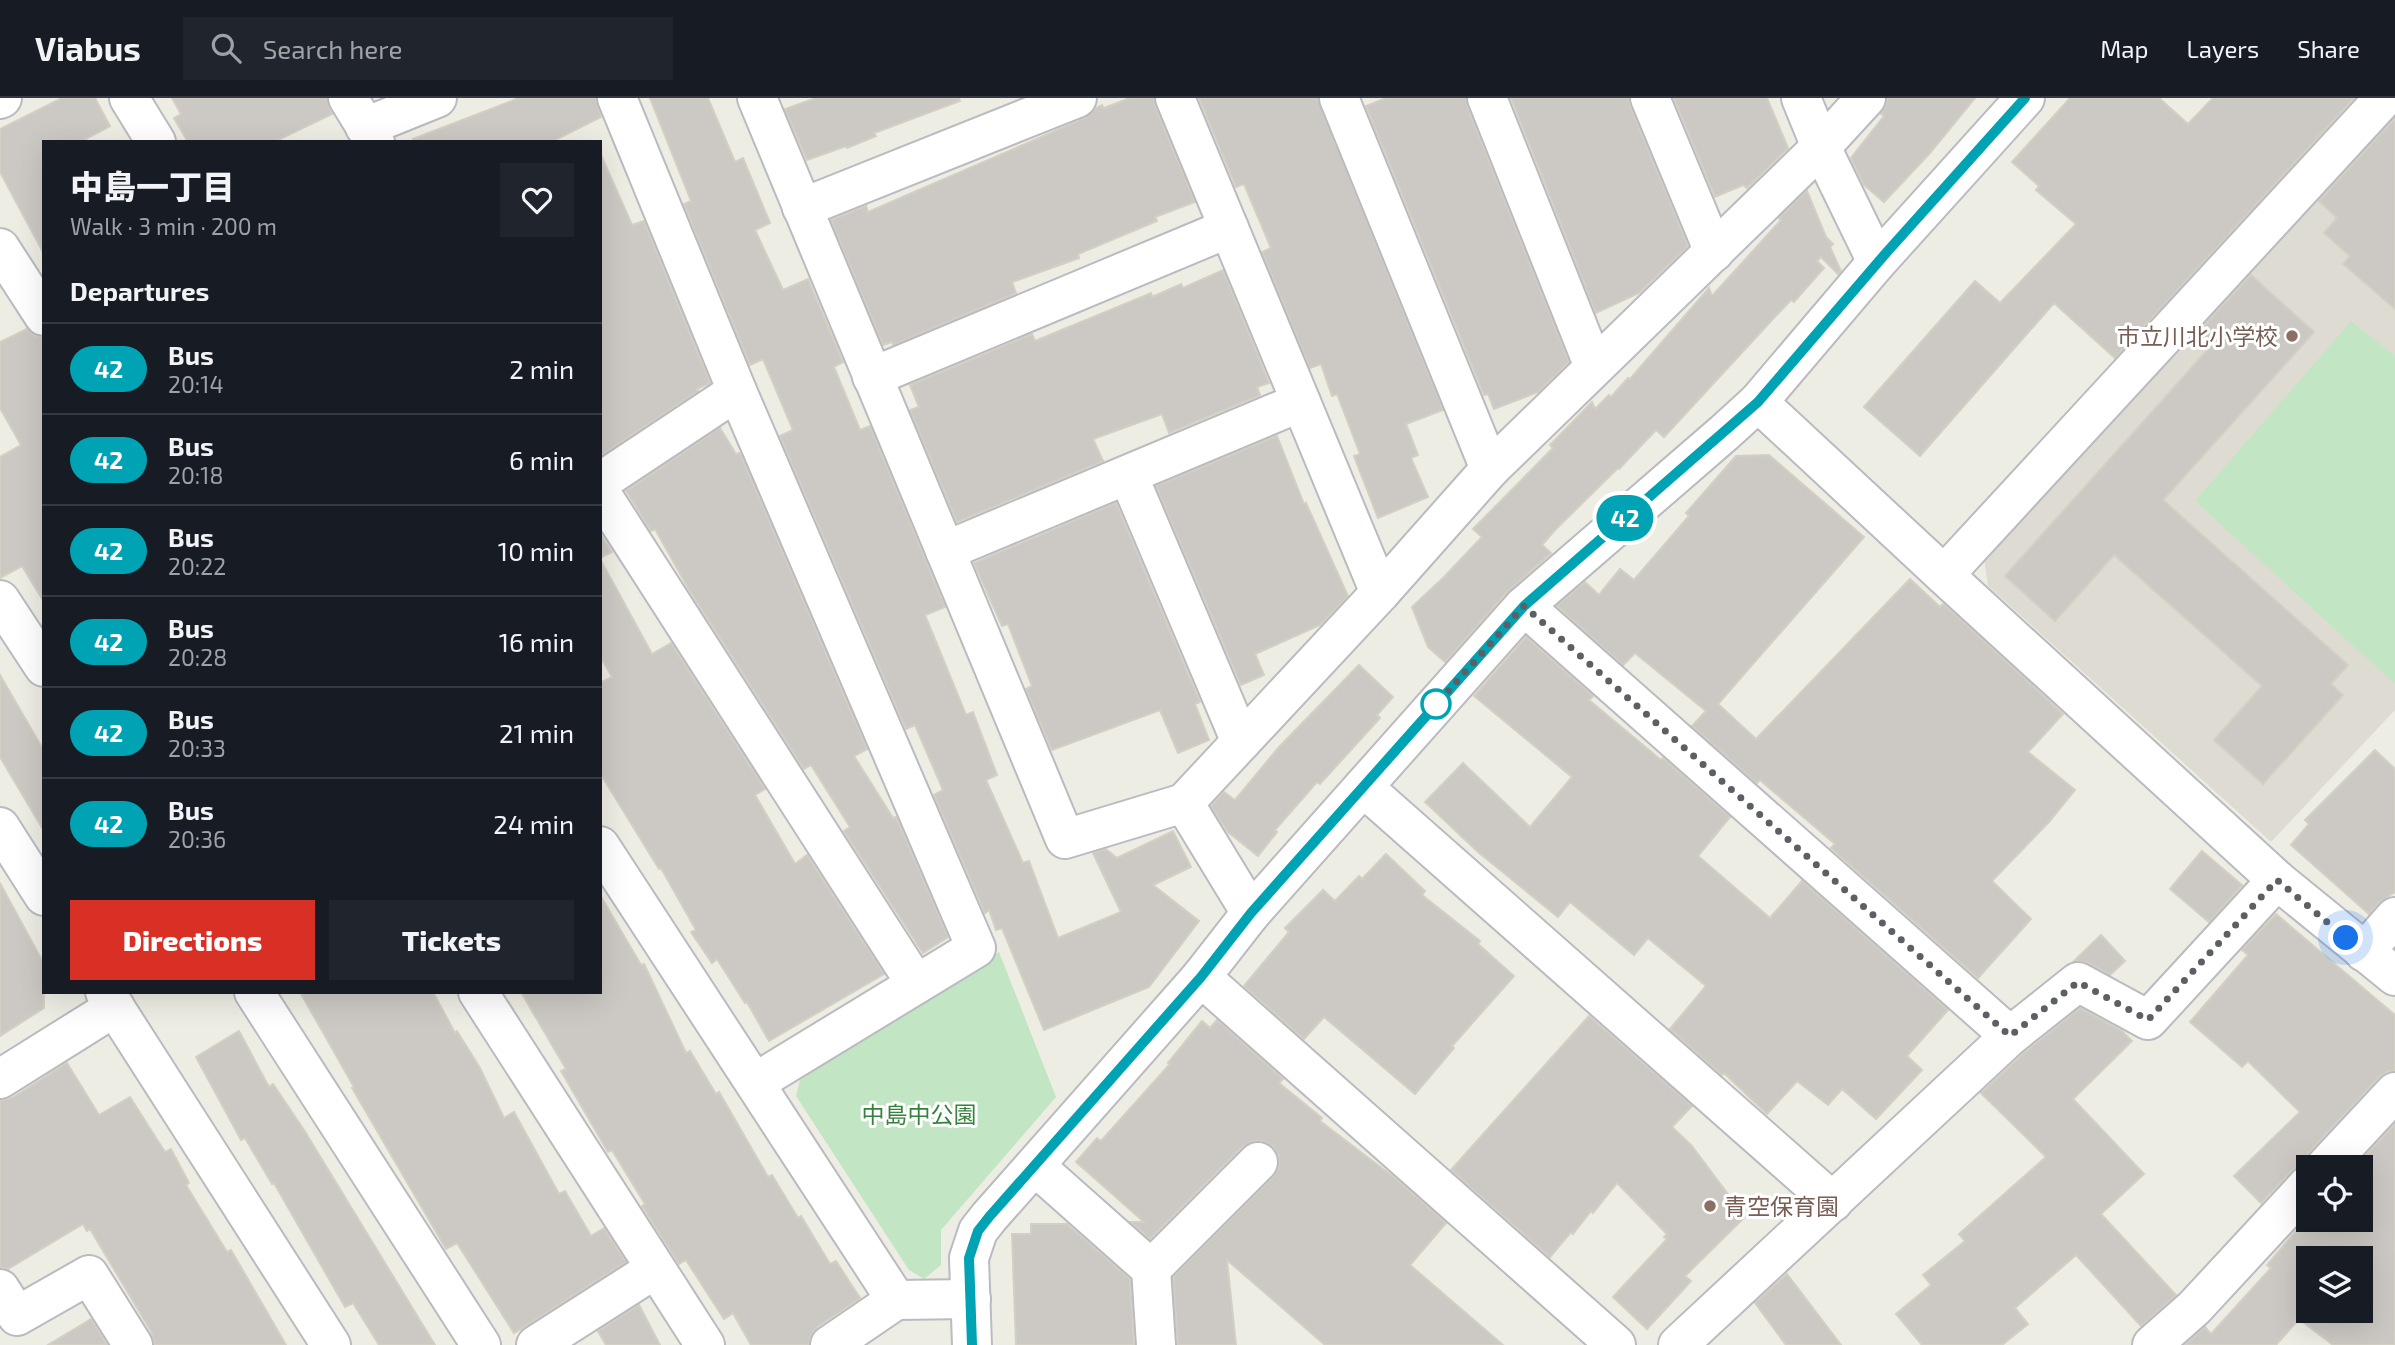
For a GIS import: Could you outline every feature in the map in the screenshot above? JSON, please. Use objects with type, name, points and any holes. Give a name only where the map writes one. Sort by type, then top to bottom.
[{"type":"street","points":[[129,98],[155,140]]},
{"type":"street","points":[[363,122],[437,98]]},
{"type":"street","points":[[617,98],[737,391],[976,948],[756,1082]]},
{"type":"street","points":[[757,98],[1065,839],[1184,803],[1380,593],[1490,469],[1821,147],[1866,98]]},
{"type":"street","points":[[802,208],[1077,98]]},
{"type":"street","points":[[1175,98],[1380,593]]},
{"type":"street","points":[[1339,98],[1490,469]]},
{"type":"street","points":[[1487,98],[1594,368]]},
{"type":"street","points":[[1650,98],[1713,252]]},
{"type":"street","points":[[1801,98],[1821,147],[1877,262]]},
{"type":"street","points":[[972,1345],[969,1258],[978,1231],[1201,977],[1251,913],[1524,606],[1758,402],[1877,262],[2025,98]]},
{"type":"street","points":[[1944,576],[2384,98]]},
{"type":"street","points":[[872,377],[1229,228]]},
{"type":"street","points":[[0,248],[42,313]]},
{"type":"street","points":[[602,481],[737,391]]},
{"type":"street","points":[[945,551],[1301,402]]},
{"type":"street","points":[[1758,402],[2277,880],[2395,976]]},
{"type":"street","points":[[1128,475],[1241,742]]},
{"type":"street","points":[[602,495],[916,984]]},
{"type":"street","points":[[0,600],[42,664]]},
{"type":"street","points":[[1524,606],[2010,1036]]},
{"type":"street","points":[[1363,787],[1833,1202]]},
{"type":"street","points":[[1184,803],[1251,913]]},
{"type":"street","points":[[3,840],[42,893]]},
{"type":"street","points":[[602,849],[896,1300]]},
{"type":"street","points":[[1678,1345],[2010,1036],[2078,982],[2148,1020],[2277,880]]},
{"type":"street","points":[[2364,952],[2395,917]]},
{"type":"street","points":[[1201,977],[1616,1345]]},
{"type":"street","points":[[255,994],[481,1345]]},
{"type":"street","points":[[479,994],[705,1345]]},
{"type":"street","points":[[0,1079],[110,999],[331,1345]]},
{"type":"street","points":[[2336,1155],[2395,1092]]},
{"type":"street","points":[[1151,1269],[1258,1163]]},
{"type":"street","points":[[1035,1166],[1151,1269],[1156,1345]]},
{"type":"street","points":[[2152,1345],[2194,1308],[2296,1198]]},
{"type":"street","points":[[536,1345],[655,1269]]},
{"type":"street","points":[[0,1289],[17,1316],[89,1275],[133,1345]]},
{"type":"street","points":[[830,1345],[896,1300],[971,1299]]},
{"type":"shaded area","name":"市立川北小学校","points":[[2395,112],[2395,710],[2271,842],[1988,586],[1984,559]]},
{"type":"green space","points":[[2351,321],[2395,356],[2395,684],[2195,501]]},
{"type":"green space","name":"中島中公園","points":[[999,952],[1056,1097],[941,1230],[941,1265],[924,1279],[909,1270],[796,1096],[800,1080]]},
{"type":"building","points":[[62,98],[95,98],[110,126],[84,140],[42,140],[42,250],[0,172],[0,129]]},
{"type":"building","points":[[172,98],[326,98],[332,114],[278,140],[187,140],[174,118],[181,114]]},
{"type":"building","points":[[519,98],[596,98],[601,117],[555,140],[413,139]]},
{"type":"building","points":[[650,98],[708,98],[735,162],[743,158],[770,223],[755,230],[783,290],[808,279],[843,362],[834,367],[860,430],[870,426],[945,607],[925,615],[966,715],[973,712],[997,775],[986,780],[1023,863],[1029,861],[1058,938],[1121,912],[1093,853],[1106,849],[1117,858],[1173,831],[1191,867],[1153,885],[1199,921],[1149,987],[1044,1030],[1002,928],[996,930],[989,910],[985,913],[934,795],[943,790],[915,725],[906,729],[780,436],[793,430],[763,359],[750,365],[684,204],[691,201]]},
{"type":"building","points":[[816,98],[959,98],[960,101],[874,133],[876,136],[847,148],[846,146],[807,160],[785,109]]},
{"type":"building","points":[[1130,98],[1154,98],[1195,202],[1155,217],[1157,221],[1078,254],[1079,258],[1012,282],[1016,293],[893,345],[892,342],[883,345],[831,220],[866,206],[868,212],[1085,118],[1102,105],[1104,108]]},
{"type":"building","points":[[1199,98],[1317,98],[1443,410],[1406,424],[1418,455],[1411,458],[1428,497],[1378,518],[1354,456],[1360,454],[1337,394],[1332,396],[1321,364],[1310,368],[1262,252],[1271,248],[1244,184],[1236,187]]},
{"type":"building","points":[[1386,98],[1466,98],[1569,362],[1538,392],[1494,409],[1488,394],[1484,395],[1366,106]]},
{"type":"building","points":[[1511,98],[1629,98],[1688,246],[1639,293],[1596,313]]},
{"type":"building","points":[[1674,98],[1767,98],[1788,148],[1747,188],[1743,185],[1715,197]]},
{"type":"building","points":[[1887,98],[1975,98],[1930,153],[1884,202],[1864,185],[1851,158],[1884,116],[1881,114]]},
{"type":"building","points":[[2070,98],[2159,98],[2188,124],[2213,98],[2354,98],[2115,358],[2054,303],[1920,456],[1864,407],[1975,281],[2000,303],[2076,224],[2036,190],[2039,186],[2012,162]]},
{"type":"building","points":[[2395,118],[2395,309],[2343,264],[2350,256],[2324,233],[2337,218],[2319,201]]},
{"type":"building","points":[[602,158],[632,225],[644,221],[710,383],[697,389],[698,391],[602,455]]},
{"type":"building","points":[[1807,191],[1826,237],[1833,244],[1830,247],[1841,271],[1838,274],[1821,257],[1817,261],[1824,268],[1794,302],[1791,300],[1664,437],[1656,430],[1555,530],[1542,545],[1551,553],[1508,591],[1445,662],[1428,647],[1412,607],[1482,537],[1473,529],[1553,448],[1550,445],[1592,402],[1595,409],[1630,379],[1709,288],[1712,296],[1781,220],[1779,218]]},
{"type":"building","points":[[1223,270],[1269,383],[1257,387],[1260,395],[1169,433],[1162,414],[1093,439],[1103,461],[957,522],[910,410],[919,407],[910,385],[1032,334],[1035,341],[1151,293],[1152,297],[1181,284],[1183,288]]},
{"type":"building","points":[[2251,275],[2314,332],[2163,500],[2348,665],[2331,684],[2343,695],[2263,784],[2214,740],[2262,686],[2114,555],[2055,621],[2005,576],[2211,346],[2197,333]]},
{"type":"building","points":[[27,329],[35,336],[42,338],[42,599],[22,566],[0,578],[0,457],[21,445],[0,408],[0,342]]},
{"type":"building","points":[[720,428],[736,454],[740,453],[867,749],[854,756],[893,818],[896,817],[948,937],[923,953],[844,831],[850,827],[811,765],[804,769],[688,588],[655,529],[651,531],[626,491]]},
{"type":"building","points":[[1277,436],[1304,504],[1306,503],[1348,596],[1320,625],[1255,654],[1264,675],[1241,685],[1156,486]]},
{"type":"building","points":[[1769,455],[1864,537],[1718,704],[1756,739],[1910,579],[1940,607],[1943,604],[1958,617],[2063,714],[2028,752],[2075,790],[2049,822],[1992,881],[2031,919],[1978,978],[1831,848],[1835,844],[1760,780],[1757,783],[1692,726],[1706,711],[1635,653],[1623,665],[1557,606],[1585,582],[1599,595],[1620,569],[1634,580],[1689,516],[1686,513],[1736,456]]},
{"type":"building","points":[[1116,503],[1200,702],[1195,704],[1209,740],[1178,753],[1160,710],[1052,750],[1026,689],[1032,686],[1008,624],[1002,626],[974,563]]},
{"type":"building","points":[[602,536],[612,552],[602,557]]},
{"type":"building","points":[[602,563],[652,654],[671,643],[765,789],[755,795],[795,864],[807,855],[884,974],[769,1041],[747,1002],[745,1003],[717,959],[712,963],[691,932],[696,930],[661,868],[659,869],[602,776],[602,682],[612,677],[602,660]]},
{"type":"building","points":[[1526,637],[1593,696],[1589,700],[1661,760],[1663,758],[1730,817],[1698,856],[1770,918],[1802,881],[1948,1010],[1907,1056],[1922,1070],[1876,1119],[1842,1089],[1828,1105],[1797,1081],[1767,1114],[1724,1073],[1722,1075],[1670,1029],[1706,986],[1648,938],[1634,955],[1570,902],[1558,917],[1478,852],[1425,802],[1463,763],[1530,827],[1572,777],[1474,696]]},
{"type":"building","points":[[1359,665],[1393,697],[1377,715],[1380,718],[1320,784],[1317,782],[1275,830],[1277,832],[1258,856],[1228,832],[1211,806],[1224,792],[1235,800],[1279,747]]},
{"type":"building","points":[[0,675],[42,748],[42,828],[0,757]]},
{"type":"building","points":[[2375,750],[2395,769],[2395,892],[2379,902],[2369,914],[2291,845],[2309,824],[2305,820]]},
{"type":"building","points":[[2202,851],[2242,885],[2209,922],[2170,889]]},
{"type":"building","points":[[1386,854],[1425,891],[1422,895],[1480,941],[1478,944],[1514,976],[1452,1046],[1454,1048],[1415,1094],[1324,1017],[1304,1039],[1244,986],[1289,932],[1285,928],[1323,890],[1335,901],[1359,876],[1362,879]]},
{"type":"building","points":[[0,883],[42,960],[44,1008],[0,1036]]},
{"type":"building","points":[[602,898],[641,965],[644,964],[686,1053],[690,1051],[716,1094],[719,1092],[768,1177],[772,1175],[830,1264],[836,1261],[860,1298],[817,1327],[808,1345],[751,1345],[733,1313],[724,1319],[686,1260],[679,1264],[642,1206],[645,1204],[612,1150],[608,1152],[561,1071],[566,1069],[522,994],[602,994]]},
{"type":"building","points":[[2276,914],[2395,1015],[2395,1071],[2388,1071],[2379,1077],[2308,1155],[2296,1155],[2296,1168],[2261,1203],[2234,1176],[2300,1112],[2248,1061],[2242,1067],[2190,1022],[2248,955],[2242,950]]},
{"type":"building","points":[[2101,935],[2125,961],[2110,975],[2088,963],[2074,961]]},
{"type":"building","points":[[301,994],[434,994],[455,1033],[457,1031],[480,1068],[504,1118],[514,1112],[559,1194],[565,1191],[591,1236],[604,1228],[626,1262],[514,1333],[457,1243],[446,1249],[352,1088],[354,1087]]},
{"type":"building","points":[[2080,1008],[2122,1031],[2132,1041],[2073,1099],[2144,1174],[2101,1214],[2176,1295],[2141,1326],[2076,1255],[2015,1308],[2028,1324],[2002,1345],[1922,1345],[1896,1314],[1931,1285],[1923,1275],[1965,1241],[1959,1234],[2046,1157],[1981,1093],[2024,1053]]},
{"type":"building","points":[[1589,1016],[1692,1106],[1672,1127],[1691,1145],[1745,1217],[1685,1276],[1691,1281],[1647,1329],[1613,1297],[1667,1239],[1664,1237],[1667,1234],[1617,1183],[1593,1213],[1591,1211],[1550,1257],[1451,1170]]},
{"type":"building","points":[[1217,1020],[1283,1079],[1279,1083],[1322,1118],[1320,1121],[1395,1178],[1446,1223],[1410,1265],[1503,1345],[1325,1345],[1227,1260],[1236,1345],[1178,1345],[1173,1277],[1273,1177],[1279,1167],[1279,1156],[1273,1146],[1263,1141],[1253,1141],[1243,1146],[1150,1239],[1131,1222],[1144,1222],[1076,1162],[1097,1138],[1101,1141],[1170,1064],[1168,1063],[1202,1021],[1210,1028]]},
{"type":"building","points":[[239,1031],[269,1087],[273,1084],[304,1130],[435,1345],[379,1345],[353,1303],[345,1307],[274,1183],[272,1184],[245,1138],[241,1140],[196,1057]]},
{"type":"building","points":[[67,1063],[99,1115],[130,1097],[165,1152],[171,1149],[189,1183],[186,1185],[227,1252],[231,1250],[286,1345],[155,1345],[152,1333],[90,1229],[87,1231],[83,1224],[8,1269],[0,1267],[0,1101],[12,1098]]},
{"type":"building","points":[[2395,1124],[2395,1345],[2333,1345],[2304,1323],[2373,1323],[2373,1246],[2296,1246],[2296,1322],[2276,1345],[2185,1345],[2205,1327],[2211,1334],[2271,1268],[2267,1265],[2296,1231],[2373,1232],[2373,1155],[2366,1155]]},
{"type":"building","points":[[1031,1224],[1067,1224],[1130,1279],[1134,1345],[1016,1345],[1012,1234],[1031,1234]]},
{"type":"building","points":[[1787,1274],[1841,1345],[1786,1345],[1755,1303]]},
{"type":"building","points":[[639,1305],[660,1345],[606,1345],[598,1331]]},
{"type":"building","points":[[91,1319],[107,1345],[48,1345]]},
{"type":"bus line","name":"42","points":[[972,1345],[969,1258],[978,1231],[989,1217],[1201,977],[1251,913],[1524,606],[1758,402],[1886,253],[2025,98]]},
{"type":"place","name":"市立川北小学校","points":[[2292,336]]},
{"type":"place","name":"青空保育園","points":[[1710,1206]]},
{"type":"route","points":[[1436,704],[1434,707],[1524,606],[2010,1036],[2078,982],[2148,1020],[2277,880],[2346,938]]}]
